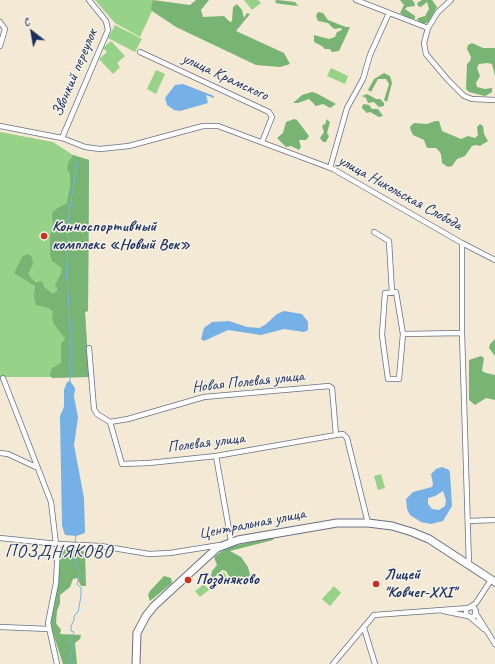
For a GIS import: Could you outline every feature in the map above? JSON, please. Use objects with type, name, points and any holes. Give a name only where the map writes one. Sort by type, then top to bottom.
[{"type":"street","name":"Звонкий переулок","points":[[62,138],[108,30],[106,21],[89,0]]},
{"type":"street","points":[[356,0],[428,28]]},
{"type":"street","points":[[450,0],[438,12],[428,28],[424,43],[425,51],[448,80],[467,98],[495,100]]},
{"type":"street","points":[[330,168],[348,105],[363,79],[371,52],[389,13]]},
{"type":"street","points":[[0,22],[5,29],[0,46]]},
{"type":"street","name":"улица Крамского","points":[[140,52],[269,112],[272,117],[262,142]]},
{"type":"street","name":"улица Никольская Слобода","points":[[0,126],[62,138],[88,148],[120,148],[208,125],[218,126],[330,168],[462,243],[462,333],[469,566]]},
{"type":"street","points":[[374,232],[389,240],[392,293]]},
{"type":"street","points":[[462,243],[495,260]]},
{"type":"street","points":[[396,292],[403,334],[399,379],[388,379],[382,335],[385,293],[396,292]]},
{"type":"street","points":[[403,334],[462,333]]},
{"type":"street","points":[[89,348],[94,410],[97,414],[110,422]]},
{"type":"street","points":[[3,378],[51,502],[57,544],[56,583],[49,629],[57,664]]},
{"type":"street","name":"Новая Полевая улица","points":[[110,422],[128,419],[204,397],[329,386],[333,390],[336,435]]},
{"type":"street","name":"Полевая улица","points":[[110,422],[122,464],[150,463],[216,456],[336,435]]},
{"type":"street","points":[[336,435],[343,434],[347,438],[368,523]]},
{"type":"street","points":[[0,453],[8,454],[38,468]]},
{"type":"street","points":[[136,664],[138,633],[146,616],[170,590],[211,554],[228,543],[216,456]]},
{"type":"street","points":[[468,521],[495,520]]},
{"type":"street","name":"Центральная улица","points":[[0,538],[57,544],[90,545],[133,552],[159,554],[331,524],[368,523],[392,526],[429,539],[493,581]]},
{"type":"street","points":[[488,633],[469,616],[466,611],[476,603],[493,581]]},
{"type":"street","points":[[433,610],[474,616],[476,603]]},
{"type":"street","points":[[333,664],[374,615],[469,608],[475,611],[495,644]]},
{"type":"street","points":[[0,626],[49,629]]},
{"type":"street","points":[[364,628],[375,664]]},
{"type":"green space","points":[[95,0],[153,0],[152,11],[140,37],[115,23]]},
{"type":"green space","points":[[153,0],[190,5],[196,0],[209,0],[201,10],[203,17],[224,16],[230,22],[232,21],[233,7],[237,4],[242,10],[244,18],[247,13],[250,14],[236,31],[284,53],[290,64],[280,67],[256,65],[176,27],[152,11],[151,8]]},
{"type":"green space","points":[[244,0],[258,0],[261,3],[252,10]]},
{"type":"green space","points":[[400,0],[412,0],[414,2],[415,6],[407,7],[405,9],[415,16],[415,19],[408,18],[400,13],[404,5]]},
{"type":"green space","points":[[422,0],[432,0],[437,7],[429,22],[424,24],[417,20],[418,18],[425,16],[429,9],[427,2],[421,7],[418,6],[417,3]]},
{"type":"green space","points":[[275,1],[295,2],[298,6],[276,3]]},
{"type":"green space","points":[[318,12],[323,13],[328,20],[346,27],[350,27],[339,51],[332,52],[330,49],[325,49],[314,42],[314,35],[329,39],[335,37],[337,32],[342,30],[341,28],[334,29],[328,23],[318,21],[316,16]]},
{"type":"green space","points":[[115,25],[142,39],[135,52],[108,38]]},
{"type":"green space","points":[[111,41],[125,56],[117,63],[120,67],[113,74],[99,59],[107,52],[103,48]]},
{"type":"green space","points":[[472,43],[483,48],[495,48],[495,76],[492,64],[479,64],[477,68],[480,76],[476,83],[477,87],[485,89],[492,88],[492,92],[485,96],[469,92],[466,89],[467,64],[471,57],[467,49],[468,45]]},
{"type":"green space","points":[[331,68],[348,76],[345,84],[327,76]]},
{"type":"green space","points":[[156,70],[165,74],[156,94],[147,89]]},
{"type":"green space","points":[[384,73],[390,76],[392,83],[387,102],[384,100],[389,84],[386,79],[378,79],[371,92],[368,90],[374,79]]},
{"type":"green space","points":[[312,92],[336,104],[330,108],[323,104],[316,106],[309,99],[298,103],[293,103],[302,95]]},
{"type":"green space","points":[[367,94],[376,99],[380,99],[384,103],[384,106],[379,107],[374,102],[368,103],[366,98],[362,96]]},
{"type":"green space","points":[[363,104],[369,105],[372,109],[378,109],[383,116],[379,117],[370,112],[367,113],[362,108]]},
{"type":"green space","points":[[294,119],[297,120],[309,136],[306,140],[299,140],[301,147],[299,150],[291,146],[286,147],[277,138],[283,133],[286,122]]},
{"type":"green space","points":[[326,119],[330,122],[327,133],[329,136],[326,142],[323,142],[320,138],[324,132],[322,126],[326,123]]},
{"type":"green space","points":[[439,121],[442,131],[461,139],[468,136],[475,138],[478,135],[477,127],[480,124],[483,126],[484,134],[488,141],[480,146],[472,146],[465,156],[457,159],[452,166],[448,167],[442,163],[441,154],[436,148],[427,148],[424,140],[413,135],[411,131],[410,127],[414,123],[427,124]]},
{"type":"green space","name":"Конноспортивный комплекс «Новый Век»","points":[[0,132],[53,142],[73,155],[89,160],[88,311],[85,312],[89,377],[0,377]]},
{"type":"green space","points":[[73,155],[89,160],[88,311],[85,312],[89,377],[52,378],[50,375],[51,369],[61,363],[61,344],[65,339],[54,324],[52,318],[53,312],[49,308],[36,305],[34,298],[35,286],[14,273],[22,257],[27,254],[32,257],[33,263],[28,274],[32,279],[36,283],[42,281],[44,287],[53,294],[58,290],[55,285],[61,274],[62,268],[52,261],[50,254],[50,236],[53,226],[52,213],[67,203],[70,186],[70,174],[67,169],[68,163]]},
{"type":"green space","points":[[495,339],[495,356],[489,348],[490,344]]},
{"type":"green space","points":[[481,356],[484,358],[482,371],[495,375],[495,400],[486,398],[475,405],[469,400],[469,360]]},
{"type":"green space","points":[[381,474],[385,488],[378,490],[374,476]]},
{"type":"green space","points":[[274,536],[273,540],[230,551],[241,557],[248,567],[250,575],[244,581],[233,585],[230,582],[230,578],[226,571],[222,570],[213,579],[211,576],[212,571],[217,565],[214,557],[226,548]]},
{"type":"green space","points":[[81,549],[85,553],[86,586],[81,586],[77,578],[73,579],[70,587],[60,595],[60,603],[57,611],[56,623],[61,630],[60,634],[81,635],[80,639],[75,643],[77,664],[63,664],[52,630],[51,622],[58,582],[61,550]]},
{"type":"green space","points":[[224,572],[230,581],[224,584],[218,576]]},
{"type":"green space","points":[[164,576],[171,578],[172,583],[150,601],[148,595],[150,591]]},
{"type":"green space","points":[[204,584],[209,590],[200,597],[195,591]]},
{"type":"green space","points":[[334,586],[341,593],[330,606],[322,599]]},
{"type":"water","points":[[183,84],[214,96],[214,98],[206,95],[208,103],[180,111],[174,110],[167,105],[165,98],[175,85]]},
{"type":"water","points":[[284,311],[302,314],[308,322],[308,330],[304,332],[284,329],[261,335],[228,330],[204,341],[201,339],[204,328],[212,322],[229,321],[247,327],[259,328],[265,325],[277,314]]},
{"type":"water","points":[[70,381],[75,388],[74,397],[78,417],[74,445],[84,498],[85,533],[76,536],[65,535],[62,526],[60,416],[64,407],[64,390],[67,382]]},
{"type":"water","points":[[442,467],[449,470],[452,506],[443,521],[431,524],[421,522],[410,515],[407,509],[406,499],[413,492],[432,487],[433,484],[431,474],[436,469]],"holes":[[[443,491],[446,500],[445,506],[439,510],[432,509],[428,504],[428,498]]]},
{"type":"waterway","points":[[70,382],[71,332],[66,268],[68,256],[65,249],[68,244],[67,229],[77,162]]},
{"type":"waterway","points":[[75,543],[76,535]]},
{"type":"waterway","points":[[71,664],[70,656],[73,647],[69,640],[74,632],[71,631],[71,626],[74,616],[78,612],[81,596],[81,588],[77,584],[80,572],[75,563],[75,549]]},
{"type":"place","name":"Конноспортивный комплекс «Новый Век»","points":[[44,236]]},
{"type":"place","name":"Поздняково","points":[[188,580]]},
{"type":"place","name":"Лицей \"Ковчег-XXI\"","points":[[376,584]]},
{"type":"district","name":"ПОЗДНЯКОВО","points":[[59,552]]}]
